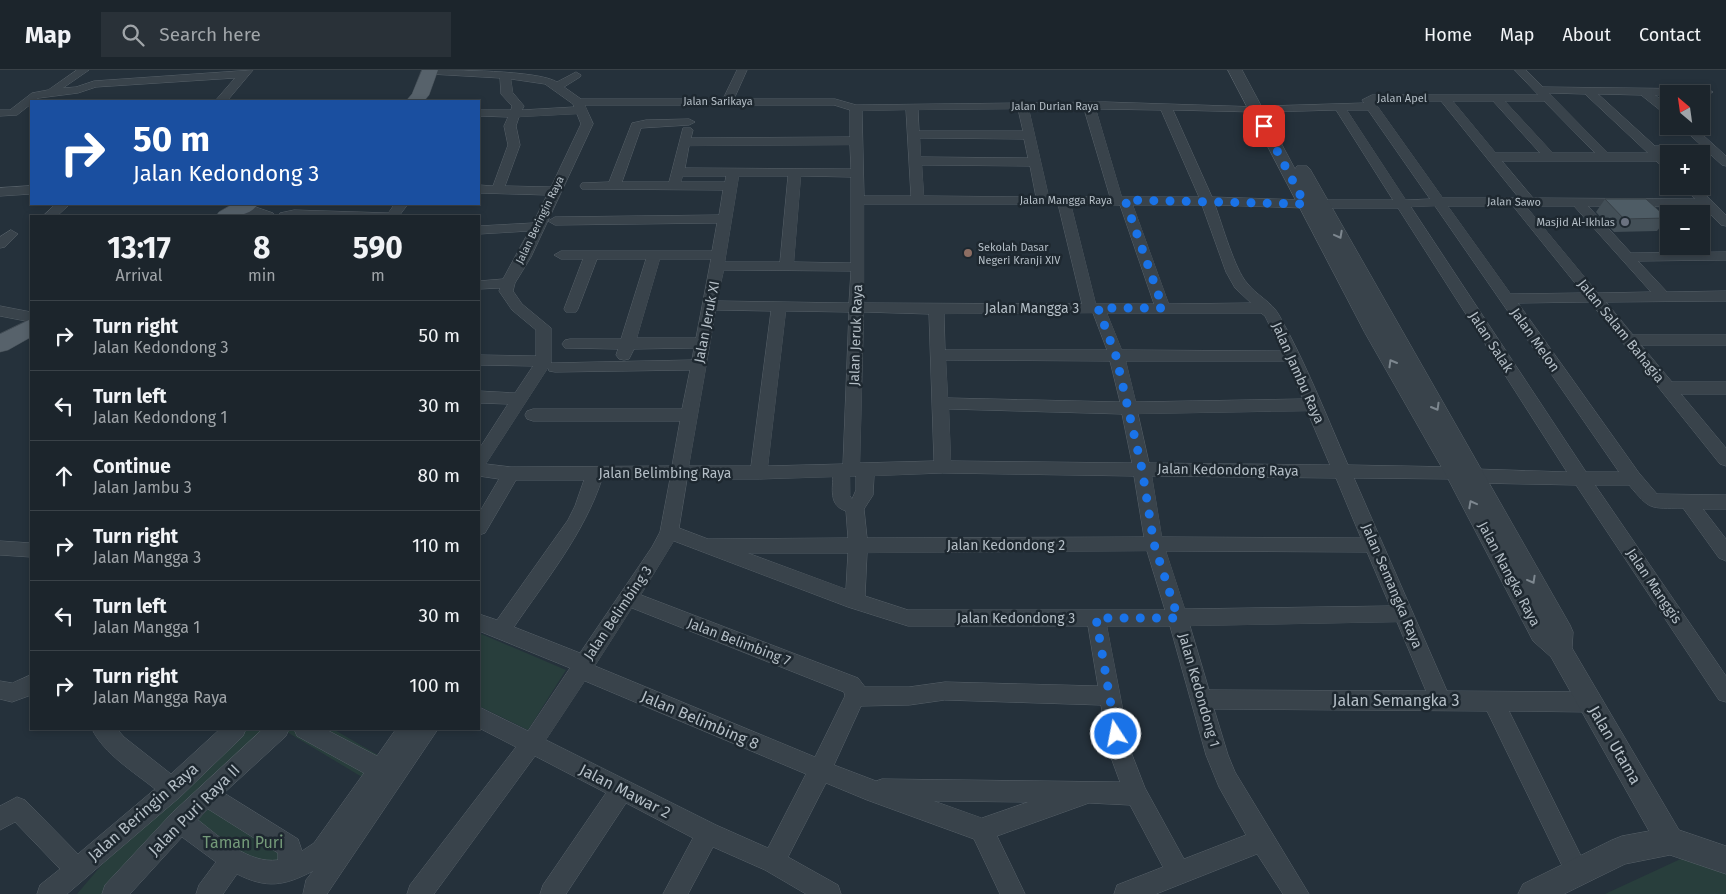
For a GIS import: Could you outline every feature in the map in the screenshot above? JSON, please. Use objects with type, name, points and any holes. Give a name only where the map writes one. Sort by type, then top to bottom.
[{"type":"main road","points":[[416,100],[430,70]]},
{"type":"main road","points":[[0,344],[30,328]]},
{"type":"street","points":[[51,92],[84,70]]},
{"type":"street","points":[[430,70],[541,78],[557,86],[580,105]]},
{"type":"street","points":[[727,101],[742,70]]},
{"type":"street","name":"Jalan Nangka Raya","points":[[1235,70],[1280,142],[1364,298],[1394,334],[1475,476],[1542,634],[1560,649]]},
{"type":"street","name":"Jalan Nangka Raya","points":[[1248,70],[1261,109]]},
{"type":"street","points":[[1520,70],[1605,157]]},
{"type":"street","points":[[0,126],[36,95],[78,90],[94,84],[246,72]]},
{"type":"street","points":[[222,100],[246,72]]},
{"type":"street","points":[[557,86],[576,75]]},
{"type":"street","points":[[498,189],[514,145],[510,126],[518,106],[507,94],[505,76]]},
{"type":"street","points":[[1588,91],[1660,157]]},
{"type":"street","name":"Jalan Apel","points":[[1261,109],[1371,106],[1368,100],[1370,98],[1496,98],[1588,91],[1660,91]]},
{"type":"street","points":[[1644,91],[1660,104]]},
{"type":"street","name":"Jalan Salam Bahagia","points":[[1444,98],[1492,156],[1523,203],[1593,297],[1667,388],[1719,442],[1726,460]]},
{"type":"street","points":[[1496,98],[1550,157]]},
{"type":"street","points":[[675,186],[693,101]]},
{"type":"street","name":"Jalan Sarikaya","points":[[480,113],[515,114],[594,102],[834,102],[856,108]]},
{"type":"street","name":"Jalan Beringin Raya","points":[[508,283],[538,227],[586,128],[580,105]]},
{"type":"street","points":[[1023,106],[1043,200]]},
{"type":"street","points":[[1089,106],[1121,200],[1163,308]]},
{"type":"street","name":"Jalan Durian Raya","points":[[856,108],[1165,106],[1261,109]]},
{"type":"street","name":"Jalan Jambu Raya","points":[[1165,106],[1207,201],[1237,279],[1266,308],[1292,356],[1342,472]]},
{"type":"street","name":"Jalan Melon","points":[[1371,106],[1633,478],[1652,501],[1726,502]]},
{"type":"street","points":[[912,107],[918,199]]},
{"type":"street","name":"Jalan Jeruk Raya","points":[[855,601],[858,546],[855,507],[846,504],[841,498],[853,470],[858,267],[856,108]]},
{"type":"street","name":"Jalan Salak","points":[[1339,108],[1581,479]]},
{"type":"street","points":[[0,113],[13,113]]},
{"type":"street","points":[[614,186],[636,125],[689,122]]},
{"type":"street","points":[[914,134],[1029,135]]},
{"type":"street","points":[[1696,135],[1707,145]]},
{"type":"street","points":[[684,142],[857,141]]},
{"type":"street","points":[[1710,147],[1726,144]]},
{"type":"street","points":[[1710,148],[1726,162]]},
{"type":"street","points":[[1492,156],[1605,157],[1660,153]]},
{"type":"street","points":[[915,161],[1035,162]]},
{"type":"street","points":[[678,172],[732,179]]},
{"type":"street","points":[[586,186],[675,186],[795,173],[856,173]]},
{"type":"street","points":[[787,266],[795,173]]},
{"type":"street","name":"Jalan Jeruk XI","points":[[679,472],[732,179]]},
{"type":"street","points":[[480,189],[554,191]]},
{"type":"street","points":[[0,192],[30,190]]},
{"type":"street","points":[[1698,195],[1726,222]]},
{"type":"street","name":"Jalan Mangga Raya","points":[[858,200],[1121,200],[1313,204]]},
{"type":"street","name":"Jalan Kedondong 1","points":[[1063,200],[1094,308],[1116,356],[1142,469],[1154,544],[1178,618],[1217,755],[1227,779],[1262,840],[1298,894]]},
{"type":"street","name":"Jalan Sawo","points":[[1313,204],[1437,202],[1706,203]]},
{"type":"street","points":[[1578,203],[1662,296]]},
{"type":"street","points":[[50,215],[63,205]]},
{"type":"street","points":[[393,215],[401,205]]},
{"type":"street","points":[[239,209],[264,215]]},
{"type":"street","points":[[290,215],[340,215]]},
{"type":"street","points":[[556,221],[725,219]]},
{"type":"street","points":[[480,230],[538,227]]},
{"type":"street","points":[[0,244],[11,234]]},
{"type":"street","points":[[560,255],[654,255],[787,266],[858,267]]},
{"type":"street","points":[[571,309],[592,255]]},
{"type":"street","points":[[620,367],[654,255]]},
{"type":"street","points":[[1626,257],[1726,256]]},
{"type":"street","points":[[480,284],[508,283],[506,291],[511,300],[521,311],[544,328],[550,364]]},
{"type":"street","points":[[1506,299],[1726,296]]},
{"type":"street","name":"Jalan Nangka Raya","points":[[1364,298],[1374,333],[1455,473],[1507,553]]},
{"type":"street","name":"Jalan Mangga 3","points":[[709,305],[936,309],[1266,308]]},
{"type":"street","points":[[759,473],[779,307]]},
{"type":"street","points":[[936,309],[943,467]]},
{"type":"street","points":[[0,311],[30,317]]},
{"type":"street","points":[[1374,333],[1394,334]]},
{"type":"street","points":[[1628,340],[1726,340]]},
{"type":"street","points":[[570,344],[702,343]]},
{"type":"street","points":[[938,355],[1292,356]]},
{"type":"street","points":[[480,360],[620,367],[698,365]]},
{"type":"street","points":[[480,522],[488,470],[518,399],[550,364]]},
{"type":"street","points":[[1667,388],[1726,388]]},
{"type":"street","points":[[480,397],[518,399]]},
{"type":"street","points":[[940,403],[1129,408],[1313,405]]},
{"type":"street","points":[[533,415],[690,415]]},
{"type":"street","name":"Jalan Kedondong Raya","points":[[853,470],[943,467],[1455,473]]},
{"type":"street","name":"Jalan Belimbing Raya","points":[[488,470],[595,473],[759,473],[853,470]]},
{"type":"street","name":"Jalan Belimbing 3","points":[[418,894],[531,744],[659,552],[669,532],[679,472]]},
{"type":"street","name":"Jalan Semangka Raya","points":[[1342,472],[1441,700]]},
{"type":"street","points":[[501,630],[574,525],[584,506],[595,473]]},
{"type":"street","points":[[1475,476],[1581,479],[1633,478]]},
{"type":"street","name":"Jalan Manggis","points":[[1581,479],[1726,693]]},
{"type":"street","points":[[1688,502],[1726,553]]},
{"type":"street","name":"Jalan Kedondong 3","points":[[669,532],[855,601],[908,618],[1178,618],[1404,614]]},
{"type":"street","name":"Jalan Kedondong 2","points":[[708,546],[1374,545]]},
{"type":"street","points":[[0,548],[30,550]]},
{"type":"street","name":"Jalan Belimbing 7","points":[[627,598],[853,691]]},
{"type":"street","points":[[1096,618],[1120,752],[1136,794],[1179,873]]},
{"type":"street","name":"Jalan Belimbing 8","points":[[480,622],[820,771],[867,790],[982,830]]},
{"type":"street","name":"Jalan Utama","points":[[1560,649],[1670,841]]},
{"type":"street","points":[[0,690],[10,694],[30,685]]},
{"type":"street","points":[[773,862],[820,771],[853,691],[909,696],[945,691],[1109,696]]},
{"type":"street","name":"Jalan Semangka 3","points":[[1201,698],[1591,702]]},
{"type":"street","points":[[1493,701],[1577,872]]},
{"type":"street","name":"Jalan Mawar 2","points":[[480,718],[708,833],[773,862],[828,894]]},
{"type":"street","points":[[104,730],[116,744],[172,789]]},
{"type":"street","name":"Jalan Beringin Raya","points":[[49,894],[172,789],[234,730]]},
{"type":"street","name":"Jalan Puri Raya II","points":[[114,894],[180,821],[277,730]]},
{"type":"street","points":[[307,730],[379,770]]},
{"type":"street","points":[[180,821],[233,859],[258,871],[271,874],[303,865],[322,851],[408,730]]},
{"type":"street","points":[[315,894],[315,889],[426,730]]},
{"type":"street","points":[[552,894],[622,789]]},
{"type":"street","points":[[867,790],[1136,794]]},
{"type":"street","points":[[1013,894],[982,830],[1089,792]]},
{"type":"street","points":[[206,795],[284,842],[290,848],[290,868]]},
{"type":"street","points":[[0,819],[17,808],[77,870]]},
{"type":"street","points":[[675,894],[708,833]]},
{"type":"street","points":[[1126,894],[1262,840]]},
{"type":"street","points":[[1547,892],[1577,872],[1622,850],[1670,841],[1726,860]]},
{"type":"street","points":[[208,894],[233,859]]},
{"type":"green space","points":[[480,633],[566,670],[528,730],[480,706]]},
{"type":"green space","points":[[241,730],[272,730],[201,794],[108,894],[77,894],[128,834]]},
{"type":"green space","points":[[284,730],[335,730],[383,758],[367,780]]},
{"type":"green space","name":"Taman Puri","points":[[205,797],[288,848],[272,871],[183,821]]},
{"type":"green space","points":[[1687,856],[1726,871],[1726,894],[1605,894]]},
{"type":"building","points":[[1605,199],[1646,199],[1660,212],[1660,218],[1624,219]]},
{"type":"place","name":"Masjid Al-Ikhlas","points":[[1625,222]]},
{"type":"place","name":"Sekolah Dasar Negeri Kranji XIV","points":[[968,253]]},
{"type":"route","points":[[1116,734],[1096,618],[1178,618],[1154,544],[1142,469],[1116,356],[1098,308],[1163,308],[1125,200],[1305,204],[1264,126]]}]
